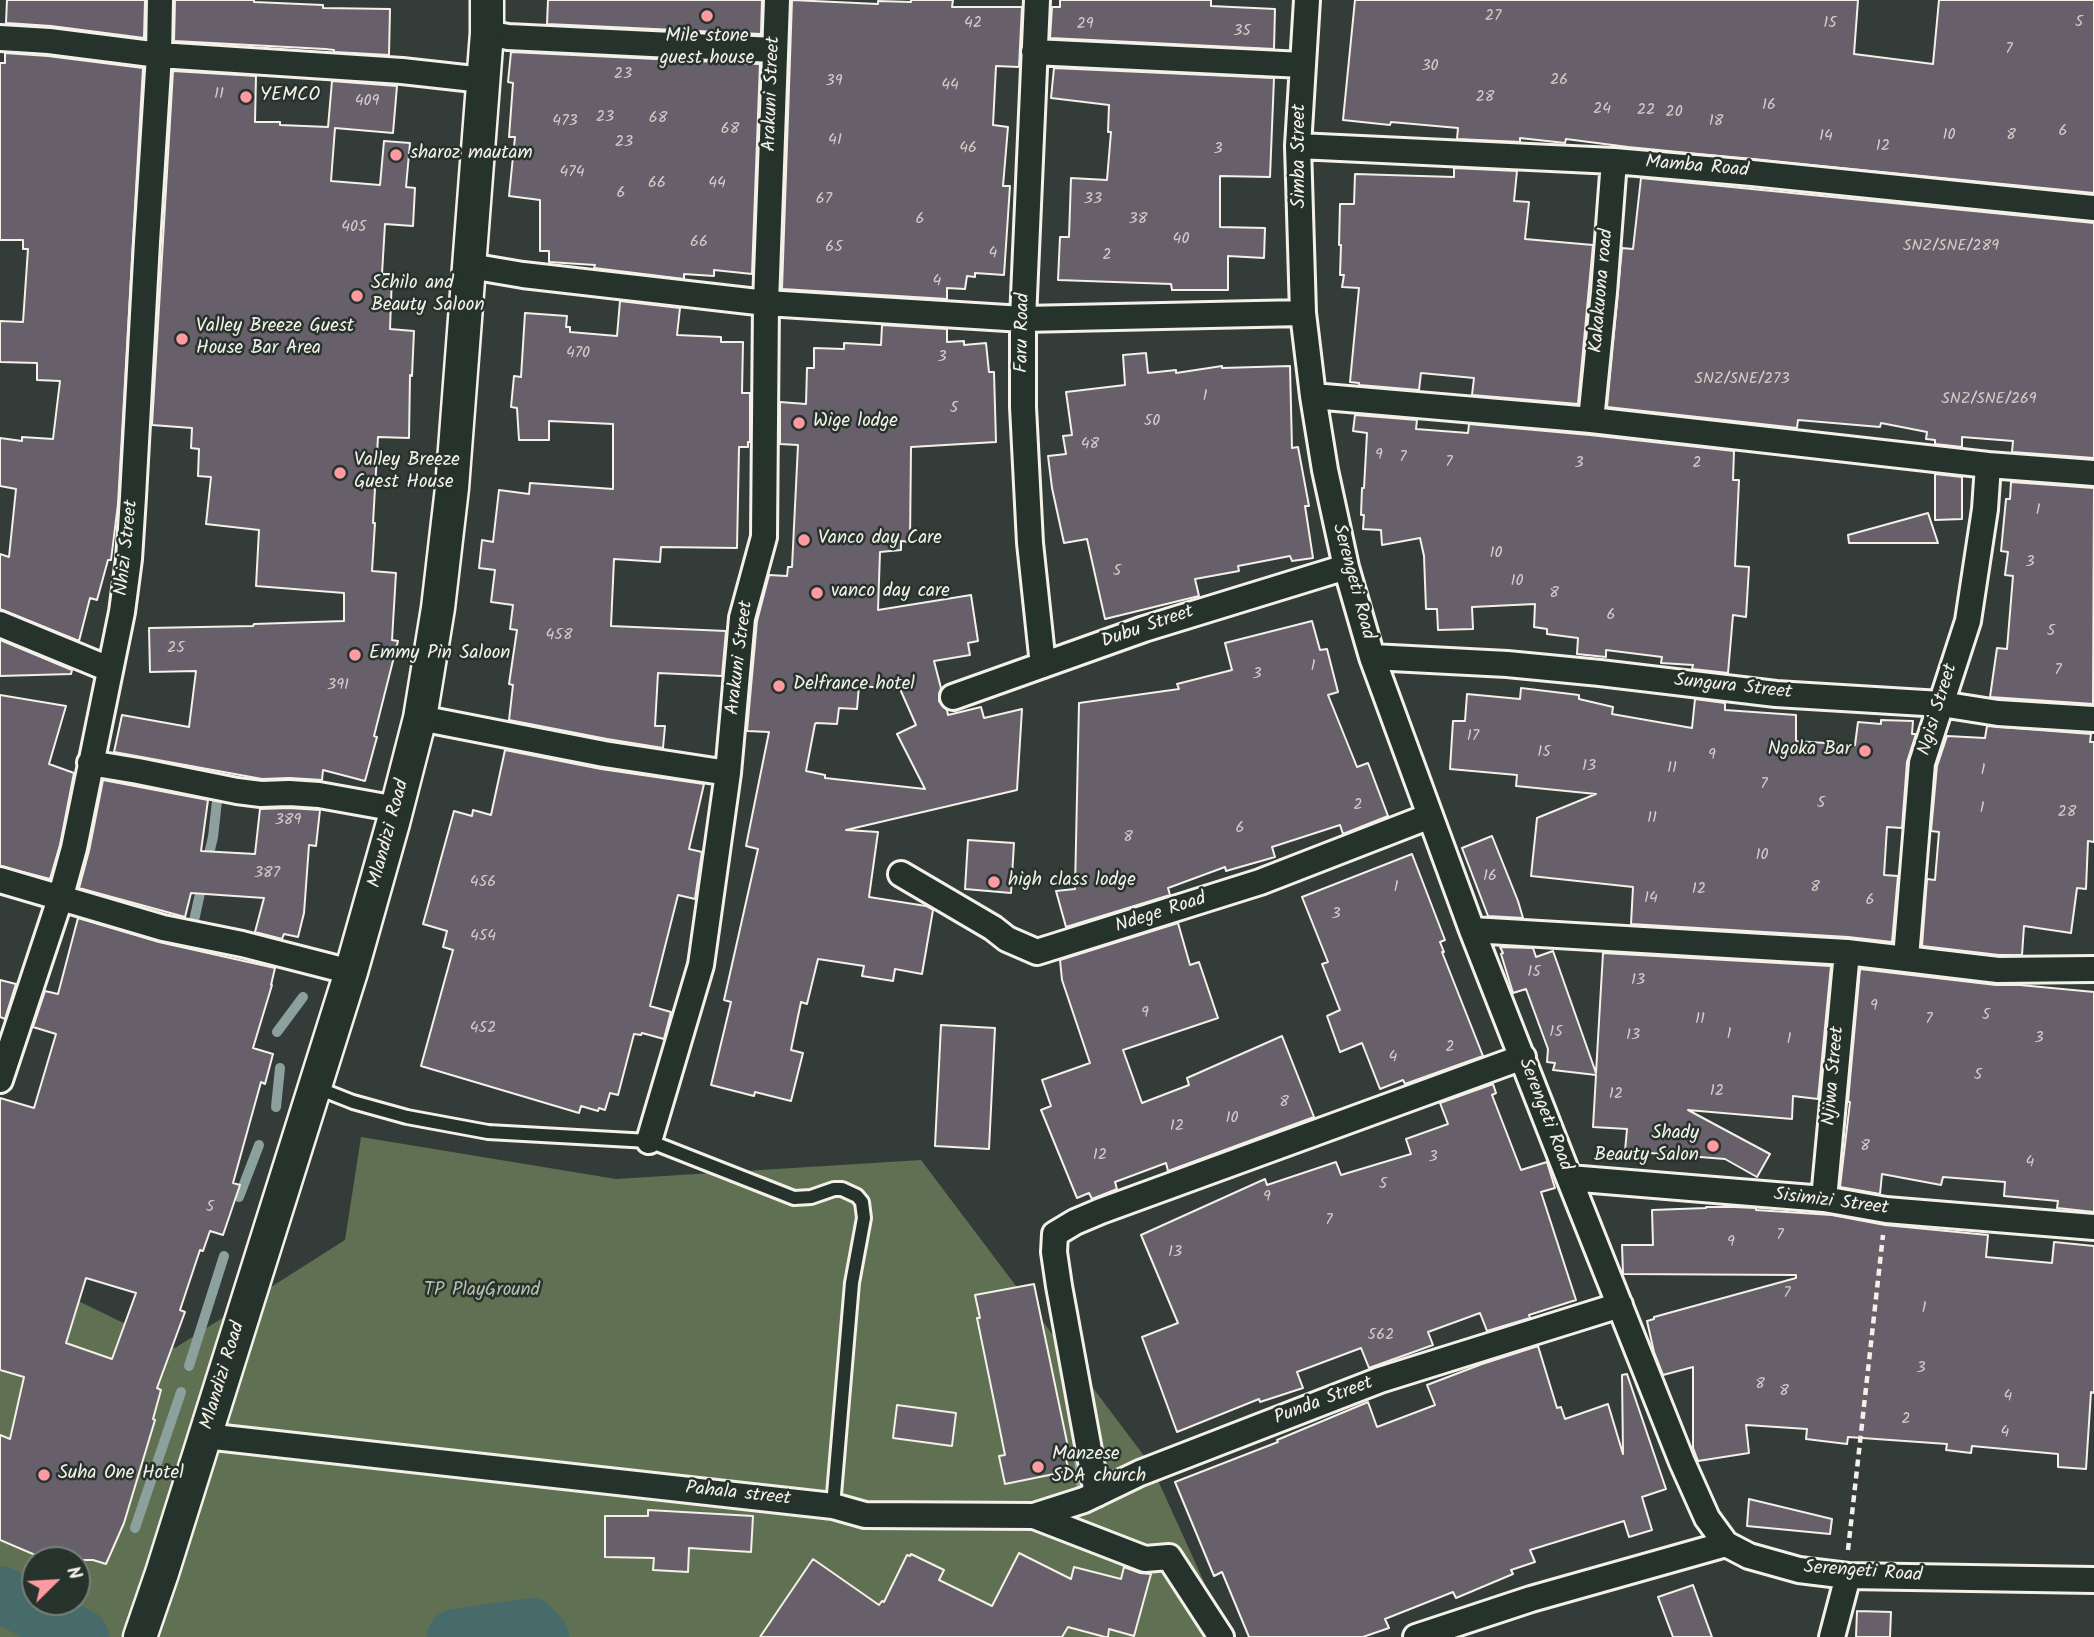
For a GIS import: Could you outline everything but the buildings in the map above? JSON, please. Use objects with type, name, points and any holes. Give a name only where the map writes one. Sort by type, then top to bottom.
[{"type":"street","name":"Nhizi Street","points":[[0,1080],[60,899],[74,848],[122,612],[129,559],[160,0]]},
{"type":"street","name":"Mlandizi Road","points":[[140,1637],[351,972],[420,718],[438,608],[450,501],[470,266],[487,33],[487,0]]},
{"type":"street","name":"Arakuni Street","points":[[649,1141],[701,965],[728,774],[743,618],[764,537],[766,303],[777,0]]},
{"type":"street","name":"Faru Road","points":[[1037,0],[1023,319],[1026,488],[1043,665]]},
{"type":"street","name":"Simba Street","points":[[1303,313],[1298,146],[1307,0]]},
{"type":"street","points":[[487,33],[508,37],[774,50]]},
{"type":"street","points":[[0,38],[48,41],[159,55],[402,71],[483,80]]},
{"type":"street","points":[[1034,52],[1303,65]]},
{"type":"street","name":"Mamba Road","points":[[1298,146],[1614,161],[2094,208]]},
{"type":"street","name":"Kakakuona road","points":[[1591,420],[1614,161]]},
{"type":"street","points":[[470,266],[523,275],[766,303],[1023,319],[1303,313]]},
{"type":"street","name":"Serengeti Road","points":[[1303,313],[1325,470],[1346,567],[1372,657],[1472,930],[1707,1518],[1726,1544],[1749,1556],[1800,1570],[1848,1576],[2094,1580]]},
{"type":"street","points":[[1313,396],[1591,420],[1988,466],[2094,473]]},
{"type":"street","name":"Ngisi Street","points":[[1906,958],[1922,762],[1968,621],[1985,509],[1988,466]]},
{"type":"street","name":"Dubu Street","points":[[953,697],[1144,628],[1346,567]]},
{"type":"street","points":[[0,624],[109,668]]},
{"type":"street","name":"Sungura Street","points":[[1372,657],[1507,664],[1776,694],[1941,704],[1998,713],[2094,719]]},
{"type":"street","points":[[420,718],[604,754],[728,774]]},
{"type":"street","points":[[90,763],[237,791],[261,794],[319,794],[397,809]]},
{"type":"street","name":"Ndege Road","points":[[901,874],[1007,939],[1037,952],[1260,882],[1430,816]]},
{"type":"street","points":[[0,880],[163,928],[242,944],[351,972]]},
{"type":"street","points":[[1472,930],[1847,952],[1998,970],[2094,969]]},
{"type":"street","name":"Njiwa Street","points":[[1824,1199],[1847,952]]},
{"type":"street","points":[[1097,1494],[1059,1286],[1054,1252],[1055,1234],[1101,1211],[1523,1057]]},
{"type":"street","name":"Sisimizi Street","points":[[1569,1178],[1824,1199],[1886,1210],[2094,1227]]},
{"type":"street","name":"Punda Street","points":[[1034,1516],[1084,1500],[1140,1473],[1380,1380],[1620,1305]]},
{"type":"street","name":"Pahala street","points":[[205,1436],[833,1506],[865,1515],[1034,1516],[1145,1559],[1169,1557],[1221,1637]]},
{"type":"street","points":[[1416,1637],[1531,1600],[1726,1544]]},
{"type":"street","points":[[1832,1637],[1848,1576]]},
{"type":"lane","points":[[315,1087],[353,1102],[407,1117],[474,1130],[520,1135],[649,1141],[794,1198],[811,1198],[834,1189],[850,1191],[862,1202],[864,1218],[852,1283],[833,1506]]},
{"type":"path","points":[[1848,1576],[1848,1547],[1886,1210]]},
{"type":"green space","name":"TP PlayGround","points":[[361,1137],[616,1179],[921,1160],[1151,1465],[1229,1637],[0,1637],[0,1263],[175,1348],[345,1240]]},
{"type":"waterway","points":[[207,862],[218,792]]},
{"type":"waterway","points":[[188,929],[192,930],[202,884]]},
{"type":"waterway","points":[[277,1032],[303,997]]},
{"type":"waterway","points":[[276,1107],[280,1068]]},
{"type":"waterway","points":[[239,1197],[259,1145]]},
{"type":"waterway","points":[[189,1366],[224,1256]]},
{"type":"waterway","points":[[135,1528],[181,1392]]},
{"type":"waterway","points":[[1079,1457],[1081,1484]]},
{"type":"waterway","points":[[0,1594],[81,1637]]},
{"type":"waterway","points":[[455,1637],[531,1626],[541,1637]]},
{"type":"place","name":"Mile stone guest house","points":[[707,16]]},
{"type":"place","name":"YEMCO","points":[[246,97]]},
{"type":"place","name":"sharoz mautam","points":[[396,155]]},
{"type":"place","name":"Schilo and Beauty Saloon","points":[[357,296]]},
{"type":"place","name":"Valley Breeze Guest House Bar Area","points":[[182,339]]},
{"type":"place","name":"Wige lodge","points":[[799,423]]},
{"type":"place","name":"Valley Breeze Guest House","points":[[340,473]]},
{"type":"place","name":"Vanco day Care","points":[[804,540]]},
{"type":"place","name":"vanco day care","points":[[817,593]]},
{"type":"place","name":"Emmy Pin Saloon","points":[[355,655]]},
{"type":"place","name":"Delfrance hotel","points":[[779,686]]},
{"type":"place","name":"Ngoka Bar","points":[[1865,751]]},
{"type":"place","name":"high class lodge","points":[[994,882]]},
{"type":"place","name":"Shady Beauty Salon","points":[[1713,1146]]},
{"type":"place","name":"Manzese SDA church","points":[[1038,1467]]},
{"type":"place","name":"Suha One Hotel","points":[[44,1475]]}]
